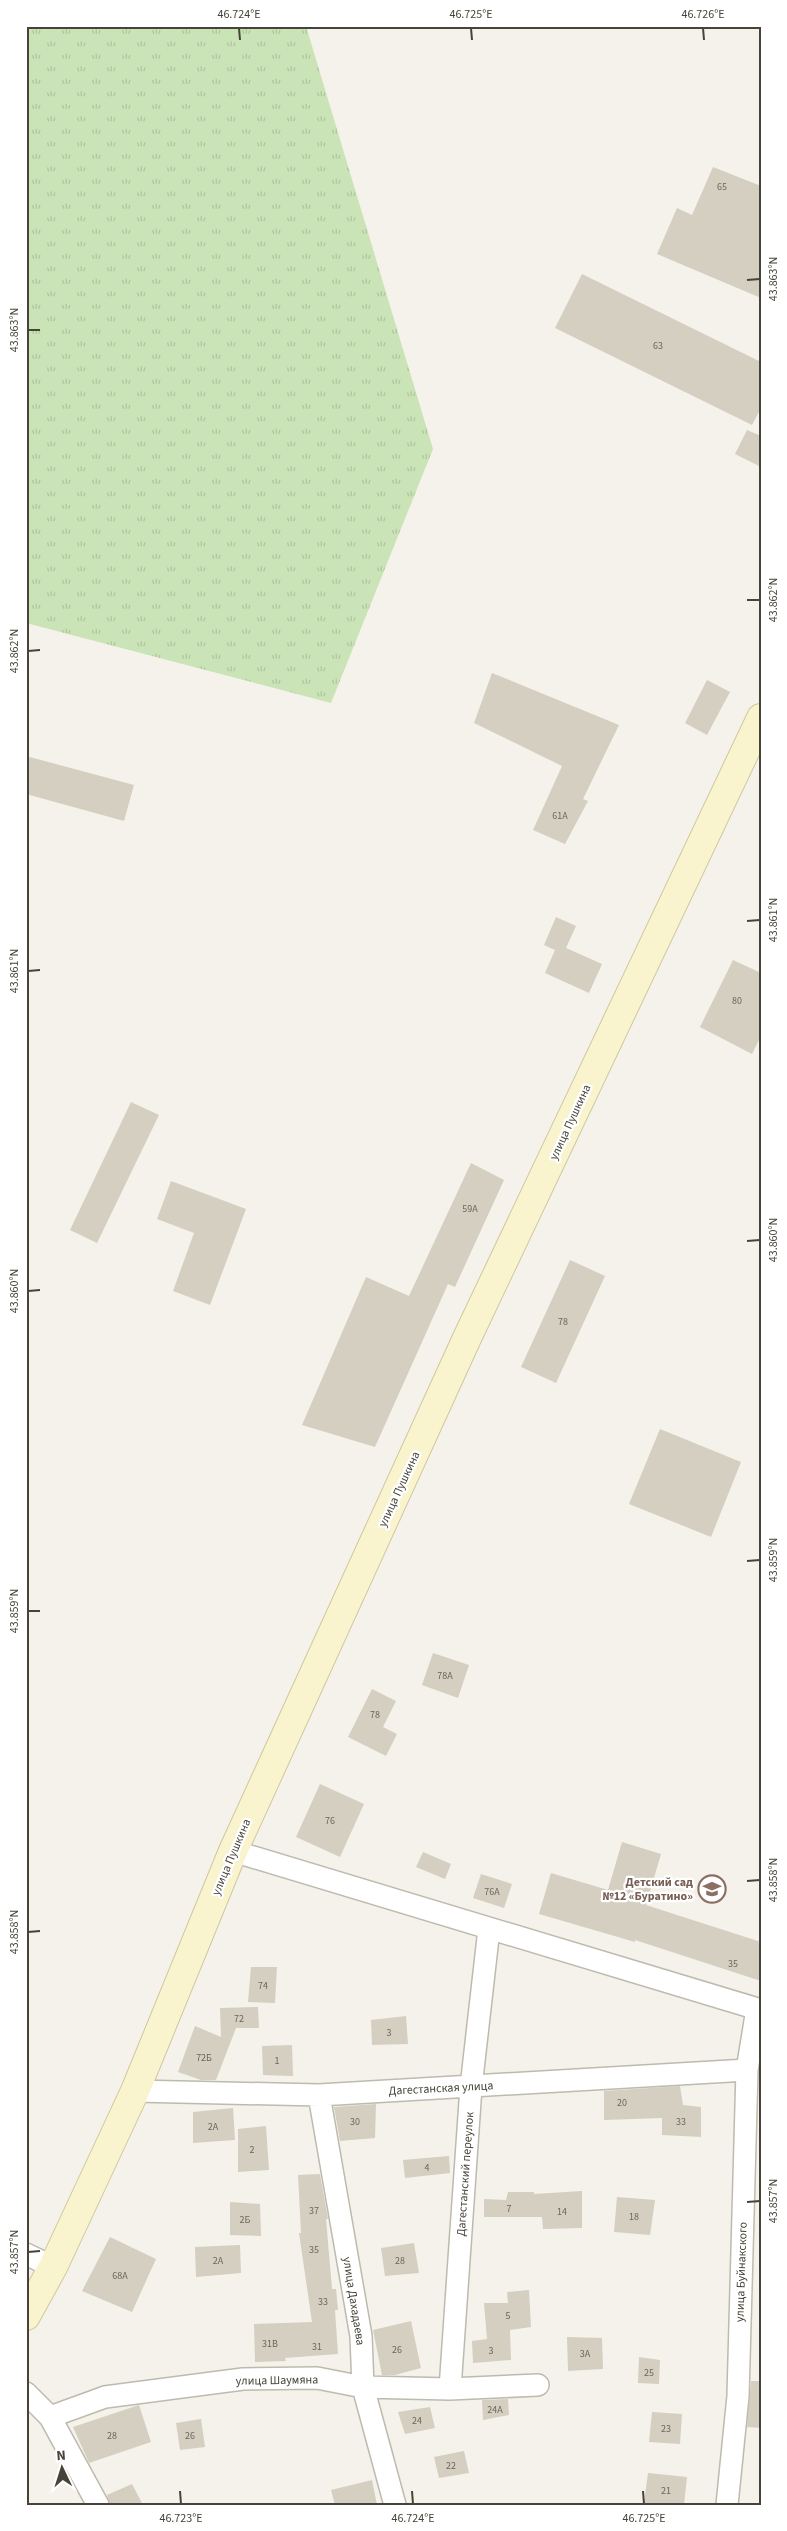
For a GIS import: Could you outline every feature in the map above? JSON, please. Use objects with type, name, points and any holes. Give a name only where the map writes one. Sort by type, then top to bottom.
[{"type":"street","name":"улица Пушкина","points":[[26,2316],[53,2267],[134,2091],[232,1851],[468,1338],[761,718]]},
{"type":"street","points":[[232,1851],[759,2010]]},
{"type":"street","name":"Дагестанский переулок","points":[[450,2390],[471,2087],[489,1930]]},
{"type":"street","name":"улица Буйнакского","points":[[727,2505],[738,2396],[747,2070],[759,2010]]},
{"type":"street","name":"Дагестанская улица","points":[[134,2091],[319,2095],[747,2070]]},
{"type":"street","name":"улица Дахадаева","points":[[319,2095],[361,2336],[363,2387],[395,2505]]},
{"type":"street","points":[[26,2254],[53,2267]]},
{"type":"street","name":"улица Шаумяна","points":[[50,2417],[105,2397],[243,2379],[317,2378],[363,2387],[450,2390],[538,2385]]},
{"type":"street","points":[[26,2393],[50,2417],[98,2505]]},
{"type":"green space","points":[[26,26],[306,26],[433,449],[331,703],[26,623]]},
{"type":"building","points":[[713,167],[761,186],[761,298],[657,254],[677,208],[692,215]]},
{"type":"building","points":[[582,274],[761,362],[761,408],[752,425],[555,328]]},
{"type":"building","points":[[747,430],[761,436],[761,467],[735,454]]},
{"type":"building","points":[[492,673],[619,725],[583,799],[588,801],[565,844],[533,830],[562,766],[474,723]]},
{"type":"building","points":[[707,680],[730,692],[707,735],[685,723]]},
{"type":"building","points":[[26,756],[134,785],[124,821],[26,794]]},
{"type":"building","points":[[556,917],[576,926],[566,948],[602,964],[589,993],[545,973],[555,950],[544,945]]},
{"type":"building","points":[[733,960],[761,973],[761,1036],[752,1054],[700,1027]]},
{"type":"building","points":[[131,1102],[159,1115],[97,1243],[70,1230]]},
{"type":"building","points":[[471,1163],[504,1180],[455,1287],[448,1284],[375,1447],[302,1425],[366,1277],[409,1296]]},
{"type":"building","points":[[171,1181],[246,1209],[210,1305],[173,1291],[194,1233],[157,1219]]},
{"type":"building","points":[[570,1260],[605,1276],[556,1383],[521,1367]]},
{"type":"building","points":[[660,1429],[741,1462],[711,1537],[629,1504]]},
{"type":"building","points":[[433,1653],[469,1665],[458,1698],[422,1685]]},
{"type":"building","points":[[372,1689],[396,1701],[383,1727],[397,1734],[386,1756],[348,1737]]},
{"type":"building","points":[[320,1784],[364,1804],[340,1857],[296,1837]]},
{"type":"building","points":[[622,1842],[661,1854],[646,1905],[761,1942],[761,1981],[635,1940],[635,1942],[539,1914],[551,1873],[608,1890]]},
{"type":"building","points":[[423,1852],[451,1864],[445,1879],[416,1867]]},
{"type":"building","points":[[481,1874],[512,1884],[504,1908],[473,1898]]},
{"type":"building","points":[[251,1967],[277,1967],[275,2003],[248,2002]]},
{"type":"building","points":[[258,2007],[259,2028],[236,2028],[216,2080],[201,2080],[178,2072],[195,2026],[221,2037],[220,2008]]},
{"type":"building","points":[[406,2016],[408,2044],[372,2045],[371,2020]]},
{"type":"building","points":[[292,2045],[293,2076],[263,2075],[262,2046]]},
{"type":"building","points":[[680,2086],[683,2105],[701,2107],[701,2137],[662,2135],[662,2118],[604,2120],[604,2091]]},
{"type":"building","points":[[376,2104],[375,2138],[340,2141],[334,2107]]},
{"type":"building","points":[[233,2108],[235,2140],[193,2143],[193,2112]]},
{"type":"building","points":[[266,2126],[269,2170],[238,2172],[238,2129]]},
{"type":"building","points":[[449,2156],[450,2173],[405,2178],[403,2160]]},
{"type":"building","points":[[320,2174],[328,2219],[326,2219],[332,2289],[336,2289],[338,2310],[335,2310],[338,2354],[285,2358],[286,2361],[255,2362],[254,2324],[312,2322],[299,2233],[301,2233],[298,2175]]},
{"type":"building","points":[[582,2191],[582,2228],[543,2229],[542,2217],[484,2217],[484,2199],[506,2200],[508,2192],[534,2192],[534,2194]]},
{"type":"building","points":[[617,2197],[655,2200],[650,2235],[614,2232]]},
{"type":"building","points":[[230,2202],[260,2204],[261,2236],[230,2235]]},
{"type":"building","points":[[110,2237],[156,2259],[132,2312],[82,2291]]},
{"type":"building","points":[[414,2243],[419,2273],[385,2276],[381,2248]]},
{"type":"building","points":[[240,2245],[241,2273],[196,2277],[195,2247]]},
{"type":"building","points":[[529,2290],[531,2327],[510,2330],[511,2360],[473,2363],[472,2341],[487,2339],[484,2303],[508,2303],[507,2292]]},
{"type":"building","points":[[411,2321],[421,2368],[395,2375],[382,2375],[373,2330]]},
{"type":"building","points":[[567,2337],[602,2338],[603,2369],[568,2371]]},
{"type":"building","points":[[639,2357],[660,2360],[659,2384],[638,2383]]},
{"type":"building","points":[[751,2381],[761,2381],[761,2428],[747,2427]]},
{"type":"building","points":[[508,2399],[509,2415],[483,2420],[482,2400]]},
{"type":"building","points":[[139,2405],[151,2442],[89,2463],[73,2427]]},
{"type":"building","points":[[430,2407],[435,2428],[405,2434],[398,2412]]},
{"type":"building","points":[[652,2412],[682,2414],[680,2444],[649,2442]]},
{"type":"building","points":[[201,2419],[205,2447],[180,2450],[176,2423]]},
{"type":"building","points":[[464,2451],[469,2473],[439,2478],[434,2457]]},
{"type":"building","points":[[648,2473],[687,2477],[684,2505],[644,2503]]},
{"type":"building","points":[[372,2480],[377,2505],[335,2505],[331,2490]]},
{"type":"building","points":[[132,2484],[143,2505],[110,2505],[107,2495]]},
{"type":"place","name":"Детский сад №12 «Буратино»","points":[[712,1889]]}]
